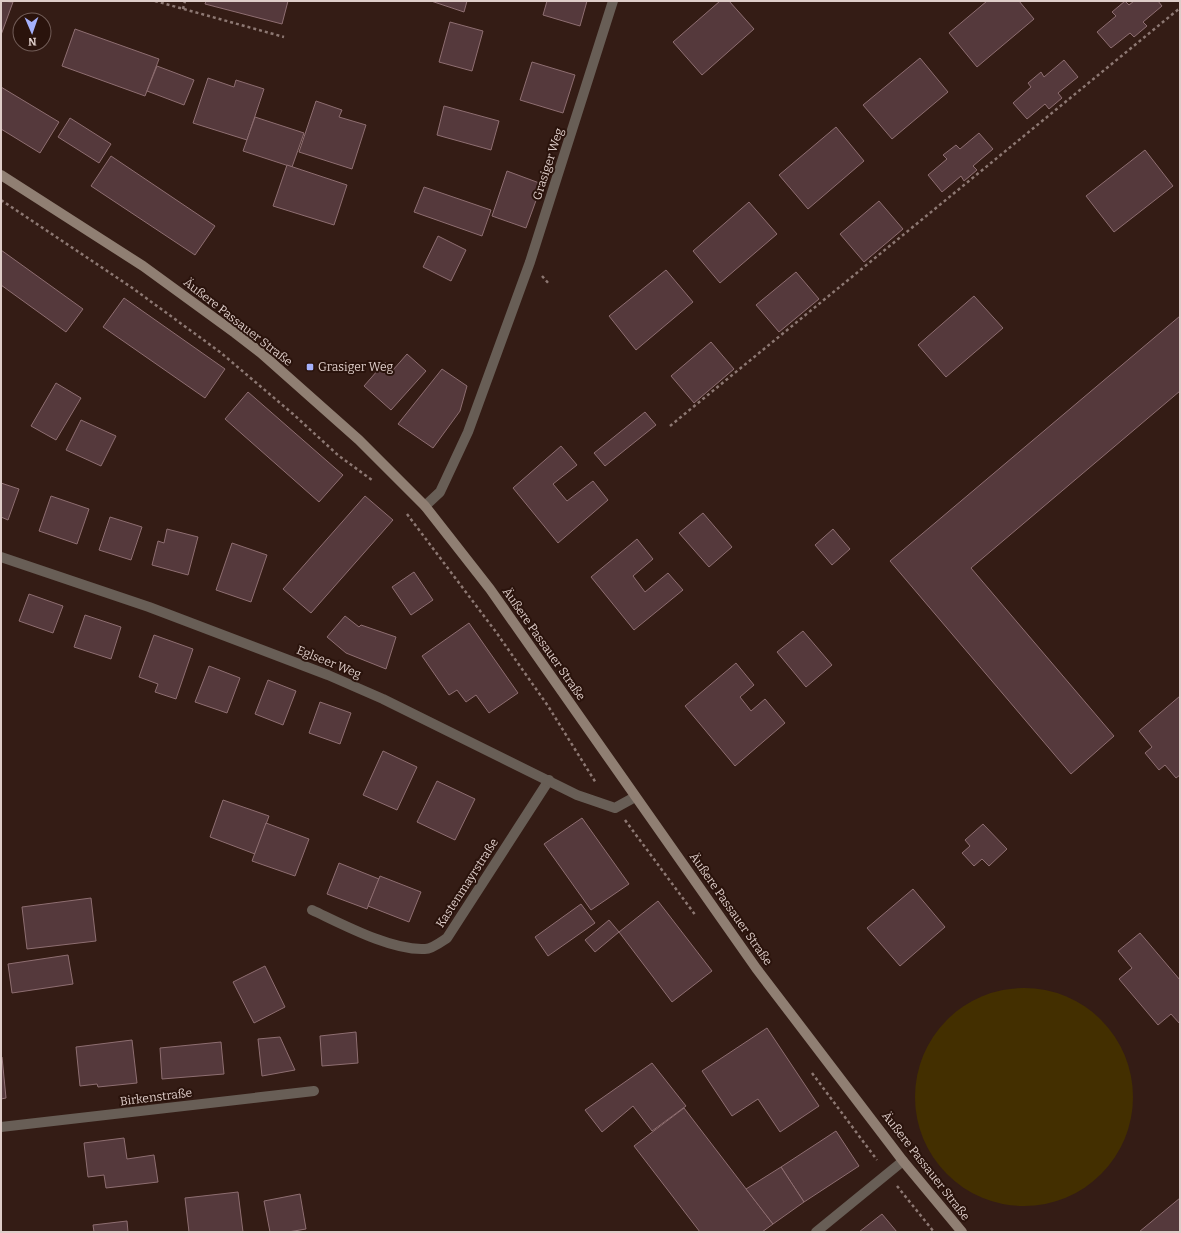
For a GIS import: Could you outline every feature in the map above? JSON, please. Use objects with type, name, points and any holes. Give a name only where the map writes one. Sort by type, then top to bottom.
[{"type":"main road","name":"Äußere Passauer Straße","points":[[1,175],[143,266],[261,353],[359,440],[425,506],[490,590],[756,968],[903,1161],[962,1232]]},
{"type":"street","name":"Grasiger Weg","points":[[425,506],[440,492],[468,432],[530,262],[613,1]]},
{"type":"street","name":"Eglseer Weg","points":[[1,557],[149,607],[328,675],[383,699],[577,795],[615,808]]},
{"type":"street","name":"Kastenmayrstraße","points":[[312,910],[369,936],[403,946],[426,949],[447,938],[549,780]]},
{"type":"street","points":[[615,808],[635,796]]},
{"type":"street","name":"Birkenstraße","points":[[1,1127],[314,1091]]},
{"type":"street","points":[[816,1232],[903,1161]]},
{"type":"path","points":[[155,1],[284,37]]},
{"type":"path","points":[[183,9],[185,1]]},
{"type":"path","points":[[670,426],[1180,8]]},
{"type":"path","points":[[1,200],[131,287],[220,352],[293,414],[338,456],[376,483]]},
{"type":"path","points":[[403,510],[496,632],[548,706],[597,783]]},
{"type":"path","points":[[615,808],[697,917]]},
{"type":"path","points":[[811,1071],[887,1174],[934,1232]]},
{"type":"shaded area","points":[[1013,988],[1035,988],[1056,992],[1076,1001],[1093,1012],[1109,1028],[1120,1045],[1129,1065],[1133,1086],[1133,1108],[1129,1129],[1125,1139],[1115,1158],[1093,1182],[1076,1193],[1056,1202],[1035,1206],[1013,1206],[992,1202],[972,1193],[955,1182],[939,1166],[928,1149],[919,1129],[915,1108],[915,1086],[919,1065],[928,1045],[939,1028],[955,1012],[972,1001],[992,992]]},
{"type":"building","points":[[1,1],[13,2],[1,35]]},
{"type":"building","points":[[206,1],[288,1],[282,24],[205,4]]},
{"type":"building","points":[[431,1],[467,1],[464,12]]},
{"type":"building","points":[[547,1],[587,1],[580,26],[543,15]]},
{"type":"building","points":[[720,1],[729,1],[754,29],[702,75],[673,42]]},
{"type":"building","points":[[987,1],[1019,1],[1034,19],[977,67],[949,33]]},
{"type":"building","points":[[1125,1],[1129,5],[1134,1],[1158,1],[1162,6],[1143,22],[1147,26],[1134,37],[1130,33],[1111,48],[1097,32],[1116,16],[1112,12]]},
{"type":"building","points":[[450,22],[483,31],[472,71],[439,62]]},
{"type":"building","points":[[75,29],[159,59],[145,96],[62,66]]},
{"type":"building","points":[[920,58],[948,92],[892,139],[863,105]]},
{"type":"building","points":[[1064,60],[1078,77],[1058,93],[1062,98],[1049,109],[1045,104],[1027,119],[1013,103],[1031,87],[1028,83],[1041,72],[1044,77]]},
{"type":"building","points":[[532,62],[575,75],[563,113],[520,100]]},
{"type":"building","points":[[157,66],[194,80],[184,105],[147,91]]},
{"type":"building","points":[[208,78],[234,87],[236,80],[264,89],[247,140],[193,123]]},
{"type":"building","points":[[1,87],[59,122],[40,153],[1,129]]},
{"type":"building","points":[[316,101],[342,110],[339,117],[366,125],[352,169],[299,152]]},
{"type":"building","points":[[444,106],[499,121],[491,150],[437,135]]},
{"type":"building","points":[[255,117],[304,133],[292,167],[243,151]]},
{"type":"building","points":[[70,118],[111,144],[99,163],[58,137]]},
{"type":"building","points":[[836,127],[864,161],[808,209],[779,175]]},
{"type":"building","points":[[979,133],[993,149],[973,166],[977,170],[964,181],[961,176],[942,192],[928,175],[947,159],[943,155],[956,145],[960,149]]},
{"type":"building","points":[[1145,150],[1173,186],[1114,232],[1086,196]]},
{"type":"building","points":[[111,156],[215,226],[195,255],[91,186]]},
{"type":"building","points":[[287,165],[347,185],[334,225],[273,206]]},
{"type":"building","points":[[507,171],[542,184],[526,228],[492,216]]},
{"type":"building","points":[[424,187],[491,210],[482,236],[414,212]]},
{"type":"building","points":[[879,201],[903,229],[864,262],[840,234]]},
{"type":"building","points":[[749,202],[777,234],[720,283],[693,251]]},
{"type":"building","points":[[438,236],[466,250],[451,281],[423,267]]},
{"type":"building","points":[[1,250],[83,309],[66,332],[1,285]]},
{"type":"building","points":[[666,270],[693,302],[636,350],[609,316]]},
{"type":"building","points":[[796,272],[819,299],[779,332],[756,305]]},
{"type":"building","points":[[974,296],[1003,328],[946,377],[918,345]]},
{"type":"building","points":[[124,298],[225,369],[205,398],[103,327]]},
{"type":"building","points":[[1180,316],[1180,391],[971,568],[1114,736],[1071,774],[890,561]]},
{"type":"building","points":[[711,342],[734,369],[694,403],[671,376]]},
{"type":"building","points":[[407,354],[426,371],[391,410],[364,386],[385,362],[393,370]]},
{"type":"building","points":[[442,369],[467,386],[460,411],[433,448],[398,424]]},
{"type":"building","points":[[56,383],[81,398],[56,440],[31,426]]},
{"type":"building","points":[[248,392],[343,475],[319,502],[225,419]]},
{"type":"building","points":[[645,412],[656,425],[605,466],[594,453]]},
{"type":"building","points":[[81,420],[116,436],[101,466],[66,450]]},
{"type":"building","points":[[561,446],[577,465],[553,484],[567,501],[593,481],[608,500],[558,543],[513,488]]},
{"type":"building","points":[[1,483],[19,489],[8,520],[1,517]]},
{"type":"building","points":[[51,496],[89,509],[77,544],[39,531]]},
{"type":"building","points":[[365,496],[393,520],[311,613],[283,589]]},
{"type":"building","points":[[703,513],[732,547],[709,567],[679,533]]},
{"type":"building","points":[[110,517],[142,527],[131,560],[99,550]]},
{"type":"building","points":[[167,529],[198,537],[188,575],[152,565],[158,541],[164,543]]},
{"type":"building","points":[[833,529],[850,549],[832,565],[815,545]]},
{"type":"building","points":[[637,539],[653,559],[633,576],[645,592],[668,573],[683,590],[634,630],[591,577]]},
{"type":"building","points":[[232,543],[267,555],[251,602],[216,590]]},
{"type":"building","points":[[414,572],[433,600],[411,615],[392,587]]},
{"type":"building","points":[[29,594],[63,606],[53,633],[19,621]]},
{"type":"building","points":[[85,615],[121,627],[111,659],[74,647]]},
{"type":"building","points":[[345,616],[359,627],[361,625],[396,637],[386,669],[346,653],[327,637]]},
{"type":"building","points":[[469,623],[518,693],[489,713],[476,695],[466,702],[457,690],[449,695],[422,656]]},
{"type":"building","points":[[803,631],[832,665],[806,687],[777,652]]},
{"type":"building","points":[[154,635],[193,649],[176,699],[155,692],[158,684],[139,677]]},
{"type":"building","points":[[736,663],[754,685],[740,697],[751,711],[765,699],[785,723],[735,766],[685,706]]},
{"type":"building","points":[[209,666],[240,678],[227,713],[195,702]]},
{"type":"building","points":[[268,680],[296,691],[283,725],[255,714]]},
{"type":"building","points":[[1180,696],[1180,775],[1176,778],[1165,765],[1159,770],[1145,753],[1152,747],[1139,731]]},
{"type":"building","points":[[320,702],[351,713],[340,744],[309,733]]},
{"type":"building","points":[[383,751],[417,767],[397,810],[363,795]]},
{"type":"building","points":[[437,781],[475,799],[455,840],[417,822]]},
{"type":"building","points":[[223,800],[269,816],[255,854],[210,837]]},
{"type":"building","points":[[582,818],[629,884],[591,910],[544,844]]},
{"type":"building","points":[[266,823],[309,839],[295,876],[252,861]]},
{"type":"building","points":[[983,824],[1007,849],[989,866],[982,859],[974,866],[962,853],[970,846],[965,840]]},
{"type":"building","points":[[339,863],[379,879],[367,909],[327,894]]},
{"type":"building","points":[[380,876],[421,892],[409,922],[368,906]]},
{"type":"building","points":[[913,889],[945,927],[900,966],[867,928]]},
{"type":"building","points":[[91,898],[96,941],[27,949],[22,907]]},
{"type":"building","points":[[658,901],[712,971],[672,1002],[619,932]]},
{"type":"building","points":[[581,904],[595,923],[548,956],[535,937]]},
{"type":"building","points":[[609,920],[619,932],[595,952],[585,940]]},
{"type":"building","points":[[1140,933],[1180,980],[1180,1024],[1171,1014],[1158,1025],[1119,979],[1132,968],[1118,951]]},
{"type":"building","points":[[68,955],[73,984],[12,993],[8,964]]},
{"type":"building","points":[[265,966],[285,1007],[254,1023],[233,982]]},
{"type":"building","points":[[767,1028],[819,1106],[780,1132],[758,1099],[732,1116],[702,1071]]},
{"type":"building","points":[[356,1032],[358,1063],[322,1066],[320,1036]]},
{"type":"building","points":[[280,1037],[295,1070],[262,1076],[258,1039]]},
{"type":"building","points":[[132,1040],[137,1083],[98,1087],[97,1084],[80,1086],[76,1047]]},
{"type":"building","points":[[221,1042],[224,1074],[162,1079],[160,1048]]},
{"type":"building","points":[[1,1057],[6,1098],[1,1099]]},
{"type":"building","points":[[652,1063],[686,1106],[652,1131],[633,1106],[602,1132],[585,1110]]},
{"type":"building","points":[[684,1108],[773,1224],[762,1232],[700,1232],[634,1146]]},
{"type":"building","points":[[836,1131],[859,1166],[804,1202],[781,1167]]},
{"type":"building","points":[[124,1138],[127,1159],[154,1155],[158,1182],[106,1188],[104,1175],[88,1177],[84,1143]]},
{"type":"building","points":[[781,1167],[804,1202],[773,1224],[746,1189]]},
{"type":"building","points":[[238,1192],[243,1232],[189,1232],[185,1198]]},
{"type":"building","points":[[300,1194],[306,1229],[288,1232],[270,1232],[264,1201]]},
{"type":"building","points":[[1180,1198],[1180,1232],[1139,1232]]},
{"type":"building","points":[[882,1214],[897,1232],[859,1232]]},
{"type":"building","points":[[127,1221],[128,1232],[94,1232],[93,1225]]},
{"type":"place","name":"Grasiger Weg","points":[[310,367]]}]
